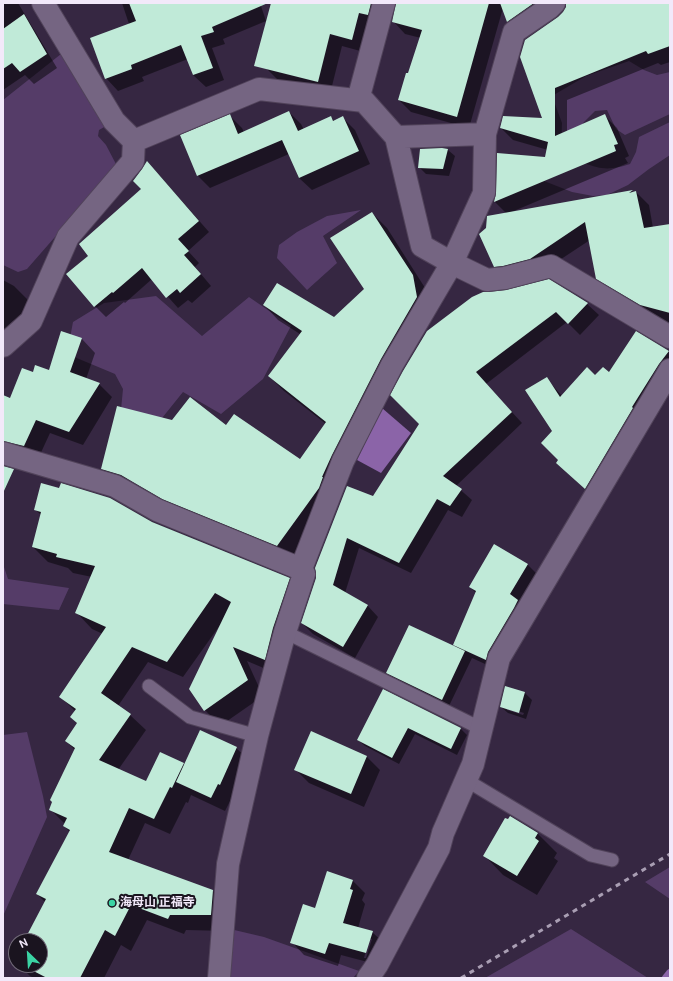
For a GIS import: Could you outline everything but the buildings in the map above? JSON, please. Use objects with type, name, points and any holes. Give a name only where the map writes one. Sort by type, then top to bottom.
[{"type":"street","points":[[3,346],[31,321],[68,237],[133,161],[134,141],[114,121],[43,3]]},
{"type":"street","points":[[358,100],[384,3]]},
{"type":"street","points":[[301,569],[343,461],[392,365],[452,263],[484,193],[485,134],[514,32],[554,3]]},
{"type":"street","points":[[134,141],[259,89],[364,101],[396,137],[422,246],[487,280],[505,278],[551,266],[670,336]]},
{"type":"street","points":[[396,137],[485,134]]},
{"type":"street","points":[[368,978],[377,965],[440,848],[443,833],[473,764],[499,658],[670,370]]},
{"type":"street","points":[[3,453],[115,486],[157,510],[301,569],[304,574],[285,632],[257,736],[228,864],[219,978]]},
{"type":"lane","points":[[285,632],[482,729]]},
{"type":"lane","points":[[149,686],[190,717],[257,736]]},
{"type":"lane","points":[[466,780],[591,855],[612,860]]},
{"type":"shaded area","points":[[61,54],[106,126],[99,130],[98,136],[106,145],[117,166],[27,269],[18,272],[3,265],[3,100]]},
{"type":"shaded area","points":[[629,61],[644,70],[657,75],[670,72],[670,114],[625,135],[616,129],[607,110],[595,111],[583,123],[584,141],[561,149],[562,123],[552,96],[586,76]]},
{"type":"shaded area","points":[[670,122],[670,155],[628,185],[607,195],[593,196],[572,192],[544,181],[584,163],[596,167],[607,168],[630,164],[636,152],[639,137]]},
{"type":"shaded area","points":[[361,210],[323,236],[337,263],[307,290],[277,258],[279,245],[297,232],[327,216]]},
{"type":"shaded area","points":[[156,296],[202,336],[249,297],[291,326],[263,379],[221,414],[183,392],[154,428],[144,488],[135,488],[127,481],[141,430],[120,420],[123,389],[115,374],[67,354],[73,322],[104,303]]},
{"type":"shaded area","points":[[382,408],[411,433],[381,473],[357,460]]},
{"type":"shaded area","points":[[3,564],[8,579],[69,588],[59,610],[3,604]]},
{"type":"shaded area","points":[[27,732],[47,817],[3,916],[3,735]]},
{"type":"shaded area","points":[[670,867],[670,899],[645,882]]},
{"type":"shaded area","points":[[230,929],[264,937],[359,971],[353,978],[227,978]]},
{"type":"shaded area","points":[[571,929],[648,978],[485,978]]},
{"type":"waterway","points":[[666,978],[670,973]]},
{"type":"railway","points":[[461,978],[670,854]]},
{"type":"place","name":"海母山 正福寺","points":[[112,903]]}]
